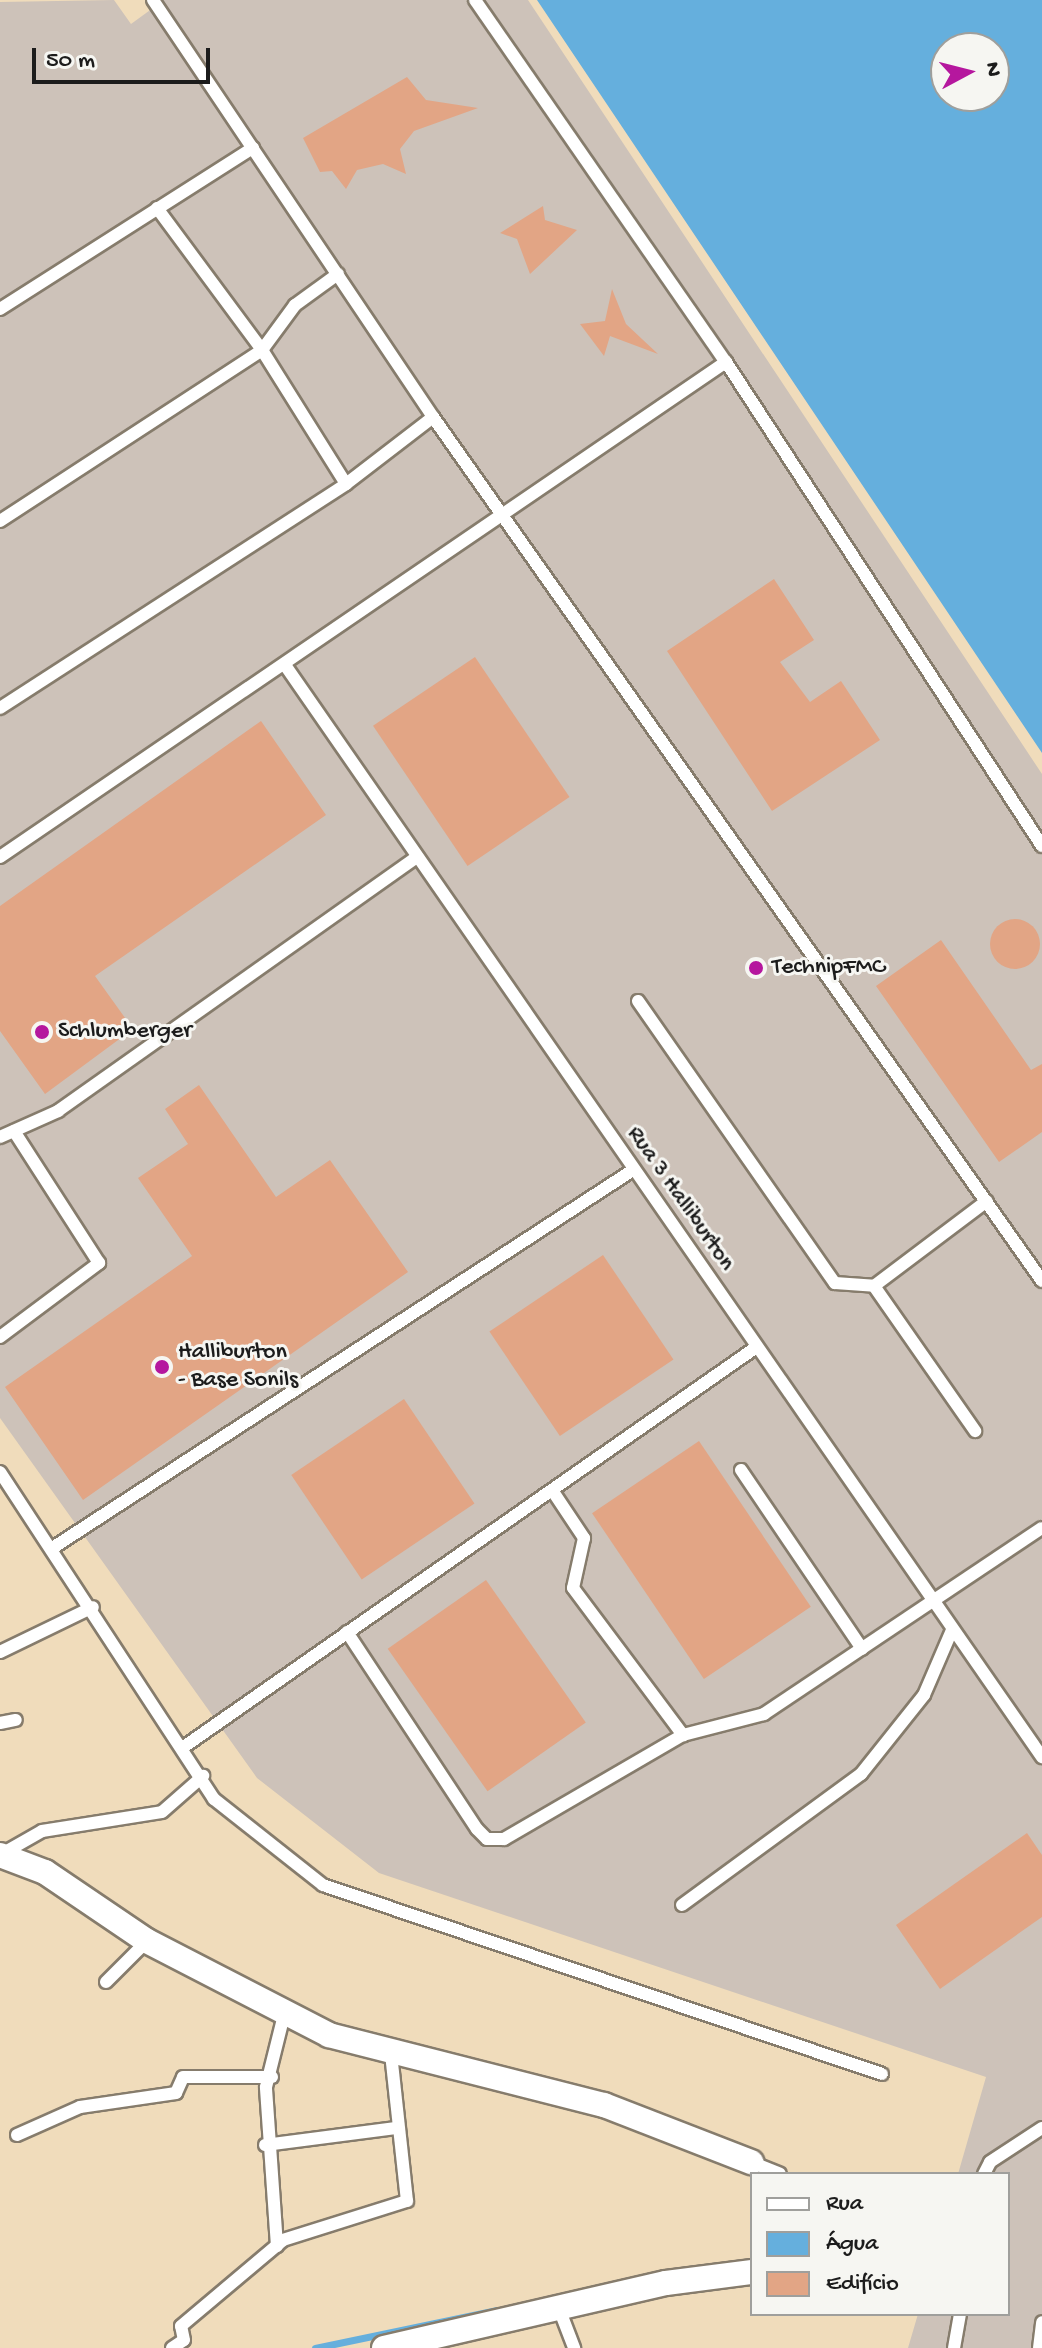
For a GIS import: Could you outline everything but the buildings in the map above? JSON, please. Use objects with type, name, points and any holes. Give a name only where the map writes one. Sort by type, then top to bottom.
[{"type":"street","points":[[0,1855],[45,1872],[147,1941],[284,2015],[391,2053],[604,2105],[751,2162]]},
{"type":"street","points":[[384,2348],[560,2311],[666,2283],[750,2272]]},
{"type":"lane","points":[[153,0],[433,417],[1042,1281]]},
{"type":"lane","points":[[475,0],[726,362],[1042,846]]},
{"type":"lane","points":[[0,309],[253,148]]},
{"type":"lane","points":[[157,208],[262,350],[346,484]]},
{"type":"lane","points":[[0,521],[262,350],[295,305],[338,274]]},
{"type":"lane","points":[[0,857],[285,665],[500,512],[726,362]]},
{"type":"lane","points":[[0,708],[346,484],[433,417]]},
{"type":"lane","name":"Rua 3 Halliburton","points":[[285,665],[930,1601],[1042,1757]]},
{"type":"lane","points":[[0,1137],[58,1111],[417,857]]},
{"type":"lane","points":[[638,1001],[835,1283],[874,1286],[987,1201]]},
{"type":"lane","points":[[0,1337],[99,1263],[14,1131]]},
{"type":"lane","points":[[54,1547],[633,1170]]},
{"type":"lane","points":[[874,1286],[975,1431]]},
{"type":"lane","points":[[185,1746],[755,1348]]},
{"type":"lane","points":[[741,1470],[862,1649]]},
{"type":"lane","points":[[0,1472],[54,1547],[185,1746],[222,1808],[349,1897],[882,2074]]},
{"type":"lane","points":[[552,1490],[584,1538],[573,1588],[683,1735]]},
{"type":"lane","points":[[347,1632],[487,1839],[504,1839],[683,1735],[764,1714],[1042,1528]]},
{"type":"lane","points":[[0,1652],[93,1607]]},
{"type":"lane","points":[[682,1905],[861,1774],[924,1695],[952,1630]]},
{"type":"lane","points":[[0,1723],[16,1720]]},
{"type":"lane","points":[[0,1855],[42,1831],[162,1812],[203,1776]]},
{"type":"lane","points":[[106,1982],[147,1941]]},
{"type":"lane","points":[[277,2246],[265,2145],[272,2077],[284,2015]]},
{"type":"lane","points":[[172,2348],[184,2340],[181,2326],[277,2246],[319,2223],[407,2201],[396,2128],[391,2053]]},
{"type":"lane","points":[[17,2135],[80,2107],[176,2093],[183,2077],[272,2077]]},
{"type":"lane","points":[[265,2145],[396,2128]]},
{"type":"lane","points":[[985,2172],[990,2162],[1042,2128]]},
{"type":"lane","points":[[751,2162],[775,2172]]},
{"type":"lane","points":[[560,2311],[574,2348]]},
{"type":"lane","points":[[954,2348],[960,2316]]},
{"type":"lane","points":[[1039,2348],[1042,2322]]},
{"type":"shaded area","points":[[114,0],[131,24],[164,0],[528,0],[1042,774],[1042,2348],[908,2348],[917,2316],[1010,2316],[1010,2172],[959,2172],[986,2077],[379,1873],[257,1778],[0,1418],[0,2]]},
{"type":"water","points":[[537,0],[1042,0],[1042,753]]},
{"type":"waterway","points":[[315,2348],[497,2310]]},
{"type":"place","name":"TechnipFMC","points":[[756,968]]},
{"type":"place","name":"Schlumberger","points":[[42,1032]]},
{"type":"place","name":"Halliburton - Base Sonils","points":[[162,1367]]}]
